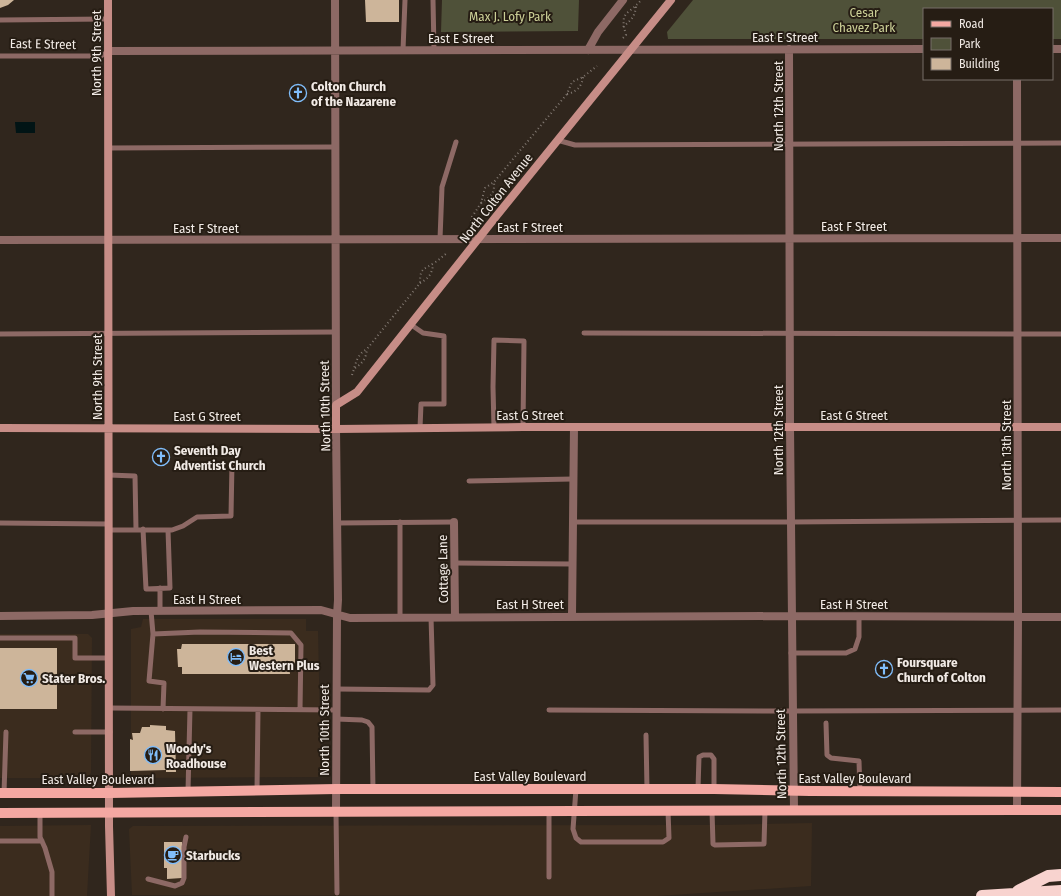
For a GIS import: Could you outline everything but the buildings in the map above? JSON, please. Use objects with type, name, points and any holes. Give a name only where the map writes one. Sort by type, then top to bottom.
[{"type":"highway","points":[[1012,894],[1048,876],[1061,875]]},
{"type":"highway","points":[[982,896],[1061,891]]},
{"type":"main road","name":"East Valley Boulevard","points":[[2,793],[110,793],[336,789],[714,789],[860,792],[1061,792]]},
{"type":"main road","points":[[0,813],[110,814],[765,810],[1061,810]]},
{"type":"street","name":"North 9th Street","points":[[108,0],[109,658],[111,896]]},
{"type":"street","name":"North 10th Street","points":[[335,0],[336,429],[338,523],[336,812]]},
{"type":"street","points":[[588,50],[598,32],[623,0]]},
{"type":"street","name":"North Colton Avenue","points":[[336,405],[357,392],[557,140],[671,0]]},
{"type":"street","name":"North 12th Street","points":[[789,49],[790,522],[794,810]]},
{"type":"street","name":"East E Street","points":[[109,51],[923,49]]},
{"type":"street","name":"North 13th Street","points":[[1017,80],[1017,811]]},
{"type":"street","name":"East F Street","points":[[0,240],[336,238],[1061,238]]},
{"type":"street","name":"East G Street","points":[[0,428],[336,429],[523,427],[1061,427]]},
{"type":"street","points":[[572,616],[574,427]]},
{"type":"street","name":"Cottage Lane","points":[[454,522],[456,617]]},
{"type":"street","name":"East H Street","points":[[0,616],[92,615],[133,611],[321,610],[350,618],[572,616],[1061,617]]},
{"type":"lane","points":[[403,50],[405,0]]},
{"type":"lane","points":[[433,0],[434,50]]},
{"type":"lane","points":[[0,20],[108,19]]},
{"type":"lane","name":"East E Street","points":[[0,56],[101,56],[109,51]]},
{"type":"lane","points":[[557,140],[575,145],[1061,144]]},
{"type":"lane","points":[[440,239],[442,187],[456,142]]},
{"type":"lane","points":[[108,148],[335,147]]},
{"type":"lane","points":[[410,324],[423,333],[444,336],[444,404],[421,404],[420,428]]},
{"type":"lane","points":[[0,334],[336,332]]},
{"type":"lane","points":[[584,332],[1061,334]]},
{"type":"lane","points":[[494,428],[494,340],[524,341],[523,427]]},
{"type":"lane","points":[[0,523],[172,530],[183,526],[197,517],[231,516],[232,463]]},
{"type":"lane","points":[[109,475],[135,476],[136,529]]},
{"type":"lane","points":[[469,481],[573,479]]},
{"type":"lane","points":[[572,522],[1061,520]]},
{"type":"lane","points":[[400,522],[400,617]]},
{"type":"lane","points":[[338,523],[454,522]]},
{"type":"lane","points":[[143,529],[146,589],[170,588],[168,530]]},
{"type":"lane","points":[[455,563],[572,564]]},
{"type":"lane","points":[[160,588],[160,611]]},
{"type":"lane","points":[[151,611],[153,634],[149,681],[164,683],[163,709]]},
{"type":"lane","points":[[791,653],[846,653],[856,649],[859,637],[859,616]]},
{"type":"lane","points":[[336,689],[429,690],[433,685],[431,617]]},
{"type":"lane","points":[[153,634],[200,632],[291,634],[301,645],[300,710]]},
{"type":"lane","points":[[0,638],[75,638],[75,658],[109,658]]},
{"type":"lane","points":[[110,708],[336,710]]},
{"type":"lane","points":[[188,791],[190,709]]},
{"type":"lane","points":[[257,790],[258,710]]},
{"type":"lane","points":[[550,710],[1061,710]]},
{"type":"lane","points":[[336,719],[362,720],[368,722],[372,727],[373,790]]},
{"type":"lane","points":[[826,723],[827,755],[830,758],[859,761],[860,792]]},
{"type":"lane","points":[[2,793],[6,732]]},
{"type":"lane","points":[[75,732],[110,732]]},
{"type":"lane","points":[[646,735],[647,789]]},
{"type":"lane","points":[[698,789],[699,757],[703,755],[711,755],[714,759],[714,789]]},
{"type":"lane","points":[[576,789],[573,829],[576,838],[581,842],[663,842],[669,838],[668,811]]},
{"type":"lane","points":[[712,811],[713,844],[715,845],[764,844],[765,810]]},
{"type":"lane","points":[[549,811],[549,877]]},
{"type":"lane","points":[[336,812],[337,893]]},
{"type":"lane","points":[[40,814],[40,837],[52,872],[52,896]]},
{"type":"lane","points":[[148,879],[175,886],[182,883],[184,878],[184,847],[186,837]]},
{"type":"lane","points":[[0,841],[42,841]]},
{"type":"path","points":[[624,38],[626,35],[623,27],[623,19],[626,13],[636,6],[641,0]]},
{"type":"path","points":[[623,27],[633,18],[636,13],[636,6]]},
{"type":"path","points":[[471,225],[472,217],[481,202],[485,188],[494,182],[568,94],[572,82],[583,77],[597,66]]},
{"type":"path","points":[[568,94],[578,89],[583,82],[583,77]]},
{"type":"path","points":[[481,202],[489,198],[492,194],[494,182]]},
{"type":"path","points":[[420,283],[422,271],[427,266],[433,265],[447,253]]},
{"type":"path","points":[[352,375],[359,355],[367,349],[420,283],[427,279],[432,271],[433,265]]},
{"type":"path","points":[[355,368],[364,361],[367,349]]},
{"type":"shaded area","points":[[15,122],[35,122],[35,133],[16,133]]},
{"type":"shaded area","points":[[143,619],[306,619],[306,631],[318,631],[321,770],[318,777],[135,778],[131,775],[131,629],[141,627]]},
{"type":"shaded area","points":[[0,634],[88,634],[92,638],[91,773],[87,778],[0,778]]},
{"type":"shaded area","points":[[812,823],[811,886],[657,896],[132,895],[129,829],[133,826],[720,825]]},
{"type":"shaded area","points":[[91,825],[87,896],[0,896],[0,826]]},
{"type":"green space","name":"Max J. Lofy Park","points":[[442,0],[579,0],[578,31],[441,32]]},
{"type":"green space","name":"Cesar Chavez Park","points":[[693,0],[1061,0],[1061,39],[1053,39],[1053,8],[923,8],[923,39],[668,39],[667,32]]},
{"type":"place","name":"Colton Church of the Nazarene","points":[[298,93]]},
{"type":"place","name":"Seventh Day Adventist Church","points":[[161,457]]},
{"type":"place","name":"Best Western Plus","points":[[236,657]]},
{"type":"place","name":"Foursquare Church of Colton","points":[[884,669]]},
{"type":"place","name":"Stater Bros.","points":[[29,678]]},
{"type":"place","name":"Woody's Roadhouse","points":[[153,755]]},
{"type":"place","name":"Starbucks","points":[[173,855]]}]
